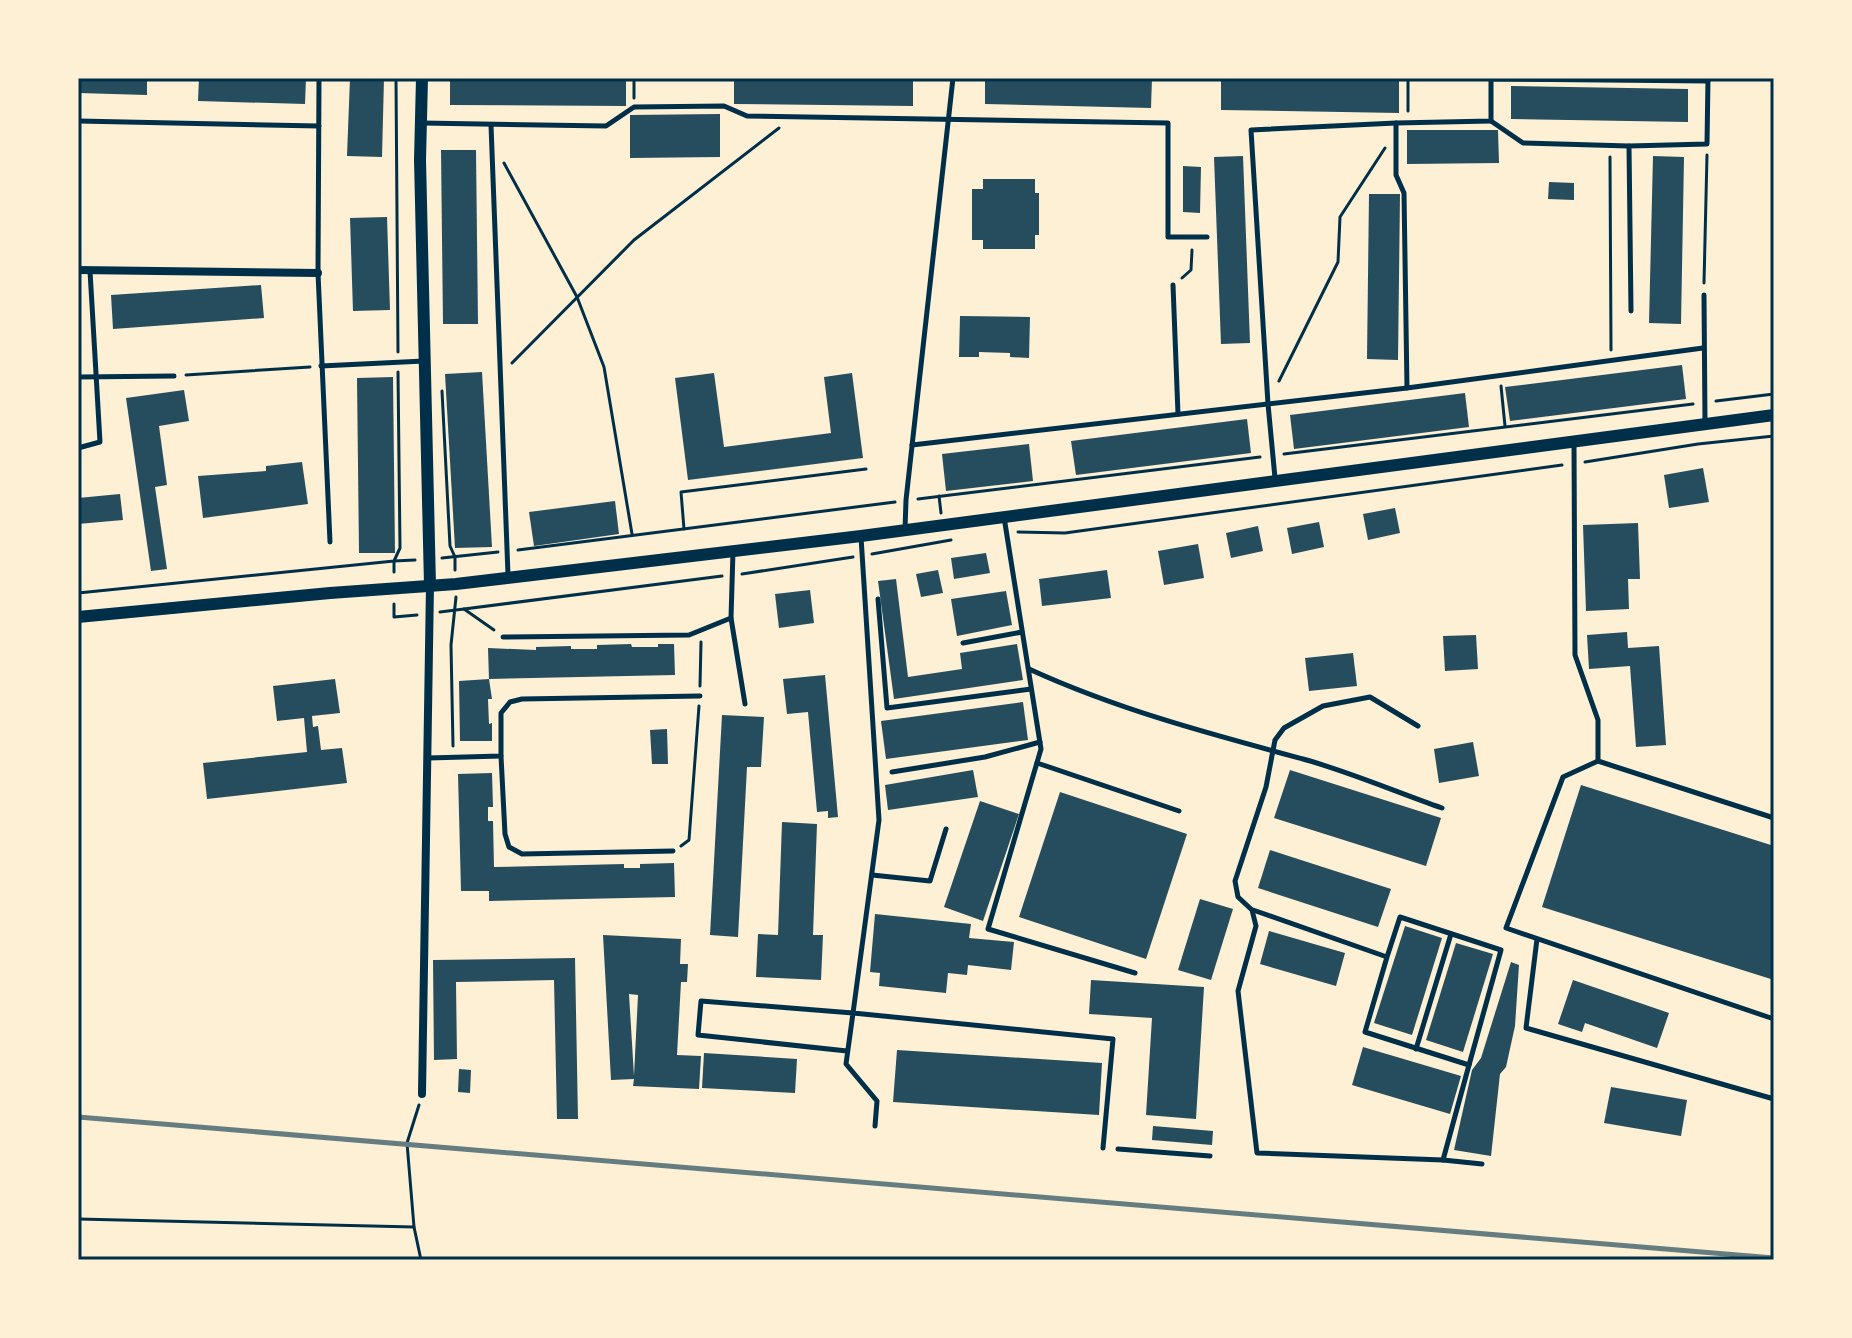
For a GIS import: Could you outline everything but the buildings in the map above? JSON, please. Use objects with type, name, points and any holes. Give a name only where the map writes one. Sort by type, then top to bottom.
[{"type":"street","points":[[422,78],[430,585],[422,1094]]},
{"type":"street","points":[[78,270],[318,273]]},
{"type":"street","points":[[78,617],[508,578],[861,536],[1774,415]]},
{"type":"lane","points":[[319,78],[318,273],[330,542]]},
{"type":"lane","points":[[905,530],[953,78]]},
{"type":"lane","points":[[1275,481],[1251,130],[1491,121],[1523,143],[1629,146],[1707,144],[1708,80],[1491,78],[1491,121]]},
{"type":"lane","points":[[421,123],[606,126],[634,107],[724,106],[747,116],[1168,123],[1168,237],[1207,237]]},
{"type":"lane","points":[[78,121],[319,126]]},
{"type":"lane","points":[[1396,123],[1396,175],[1404,193],[1407,388]]},
{"type":"lane","points":[[491,125],[508,578]]},
{"type":"lane","points":[[1629,146],[1631,311]]},
{"type":"lane","points":[[78,448],[100,442],[90,271]]},
{"type":"lane","points":[[1173,285],[1178,414]]},
{"type":"lane","points":[[1704,295],[1705,424]]},
{"type":"lane","points":[[912,445],[1407,388],[1611,358],[1703,348]]},
{"type":"lane","points":[[321,366],[425,361]]},
{"type":"lane","points":[[78,377],[174,376]]},
{"type":"lane","points":[[1573,443],[1575,655],[1598,720],[1598,761]]},
{"type":"lane","points":[[1003,516],[1041,749],[988,929],[1135,973]]},
{"type":"lane","points":[[861,536],[879,820],[846,1064],[877,1101],[875,1126]]},
{"type":"lane","points":[[733,550],[731,618],[745,704]]},
{"type":"lane","points":[[878,599],[887,708],[1031,689]]},
{"type":"lane","points":[[503,637],[689,635],[731,618]]},
{"type":"lane","points":[[963,643],[1022,632]]},
{"type":"lane","points":[[1028,668],[1076,690],[1305,760],[1442,808]]},
{"type":"lane","points":[[673,851],[522,854],[509,847],[505,834],[501,713],[510,702],[522,699],[700,696]]},
{"type":"lane","points":[[1387,957],[1252,910],[1238,897],[1235,881],[1266,787],[1271,752],[1284,728],[1323,706],[1370,697],[1418,726]]},
{"type":"lane","points":[[892,772],[985,757],[1040,742]]},
{"type":"lane","points":[[428,758],[501,756]]},
{"type":"lane","points":[[1774,818],[1598,761],[1563,777],[1506,928],[1774,1019]]},
{"type":"lane","points":[[1037,763],[1179,811]]},
{"type":"lane","points":[[872,875],[930,881],[946,829]]},
{"type":"lane","points":[[1252,910],[1256,926],[1238,991],[1257,1153],[1482,1164]]},
{"type":"lane","points":[[1443,1160],[1501,950],[1400,917],[1365,1032],[1469,1065]]},
{"type":"lane","points":[[1416,1049],[1451,934]]},
{"type":"lane","points":[[1537,939],[1526,1028],[1774,1099]]},
{"type":"lane","points":[[847,1051],[698,1035],[701,1001],[1113,1039],[1103,1148]]},
{"type":"lane","points":[[1118,1149],[1210,1156]]},
{"type":"path","points":[[396,78],[400,548],[394,561],[394,617],[732,575],[960,539]]},
{"type":"path","points":[[634,78],[634,107]]},
{"type":"path","points":[[1408,78],[1408,123]]},
{"type":"path","points":[[500,375],[634,240],[795,116]]},
{"type":"path","points":[[1268,404],[1338,262],[1340,217],[1396,131]]},
{"type":"path","points":[[491,139],[577,297],[604,367],[632,535]]},
{"type":"path","points":[[1704,295],[1707,144]]},
{"type":"path","points":[[1610,145],[1611,358]]},
{"type":"path","points":[[1173,285],[1191,270],[1192,237]]},
{"type":"path","points":[[174,376],[321,366]]},
{"type":"path","points":[[1500,374],[1506,427]]},
{"type":"path","points":[[78,593],[507,551],[1774,394]]},
{"type":"path","points":[[1006,532],[1065,533],[1774,436]]},
{"type":"path","points":[[684,529],[681,492],[866,469]]},
{"type":"path","points":[[330,542],[331,567]]},
{"type":"path","points":[[464,609],[503,637]]},
{"type":"path","points":[[453,757],[451,645],[456,610]]},
{"type":"path","points":[[673,851],[689,840],[700,696],[701,630]]},
{"type":"path","points":[[422,1094],[407,1143],[414,1227],[423,1259]]},
{"type":"path","points":[[78,1219],[414,1227]]},
{"type":"railway","points":[[78,1117],[1774,1258]]}]
